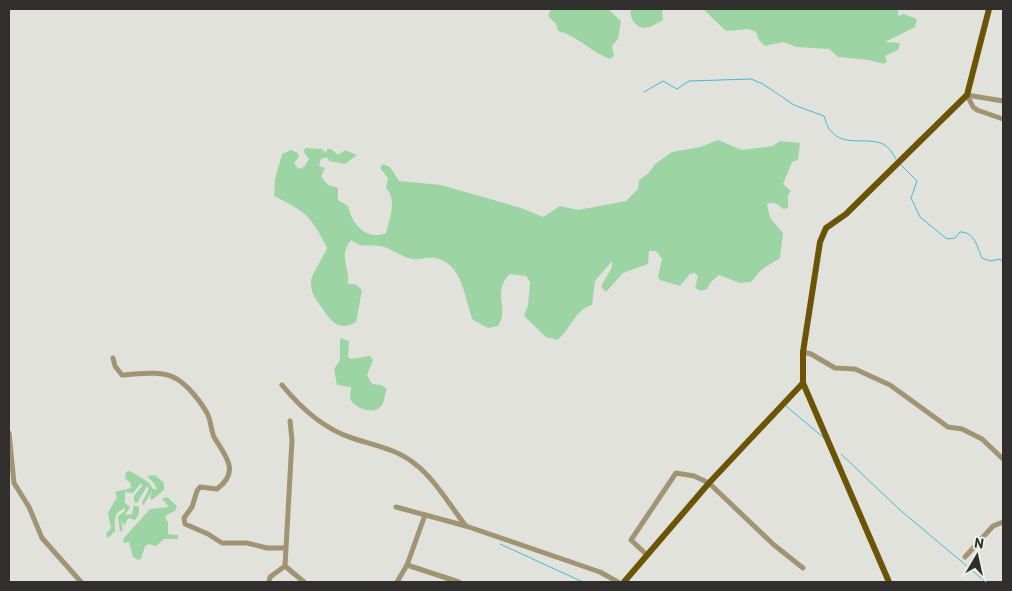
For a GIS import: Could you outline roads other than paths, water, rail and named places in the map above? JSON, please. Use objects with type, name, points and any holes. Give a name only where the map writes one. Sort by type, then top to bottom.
[{"type":"main road","points":[[890,582],[804,383],[803,352],[817,252],[826,228],[846,214],[967,95],[989,9]]},
{"type":"main road","points":[[624,582],[709,483],[804,383]]},
{"type":"street","points":[[967,95],[1003,101]]},
{"type":"street","points":[[967,95],[976,110],[1003,120]]},
{"type":"street","points":[[803,352],[812,354],[835,368],[855,369],[890,385],[948,427],[962,429],[982,439],[1003,459]]},
{"type":"street","points":[[113,358],[115,366],[122,375],[165,374],[177,379],[208,415],[214,436],[227,457],[230,470],[228,479],[217,489],[200,487],[192,507],[184,518],[185,524],[208,534],[222,543],[285,548]]},
{"type":"street","points":[[282,385],[292,398],[337,432],[383,447],[416,464],[466,526]]},
{"type":"street","points":[[290,421],[292,440],[285,566],[304,582]]},
{"type":"street","points":[[9,432],[14,483],[29,507],[42,538],[82,582]]},
{"type":"street","points":[[647,555],[631,540],[676,474],[694,476],[709,483],[774,546],[803,568]]},
{"type":"street","points":[[396,507],[466,526],[600,572],[618,582]]},
{"type":"street","points":[[397,582],[407,565],[425,515]]},
{"type":"street","points":[[965,557],[993,526],[1003,522]]},
{"type":"street","points":[[407,565],[459,582]]},
{"type":"street","points":[[269,582],[270,578],[285,566]]},
{"type":"waterway","points":[[644,92],[663,81],[677,89],[689,81],[751,79],[763,84],[794,105],[824,116],[833,134],[840,138],[883,144],[896,159]]},
{"type":"waterway","points":[[901,165],[917,181],[911,198],[920,217],[947,239],[955,238],[960,232],[969,235],[975,241],[982,258],[990,261],[1000,259],[1003,263]]},
{"type":"waterway","points":[[786,406],[824,438]]},
{"type":"waterway","points":[[841,454],[900,510],[986,582]]},
{"type":"waterway","points":[[500,544],[583,582]]}]
